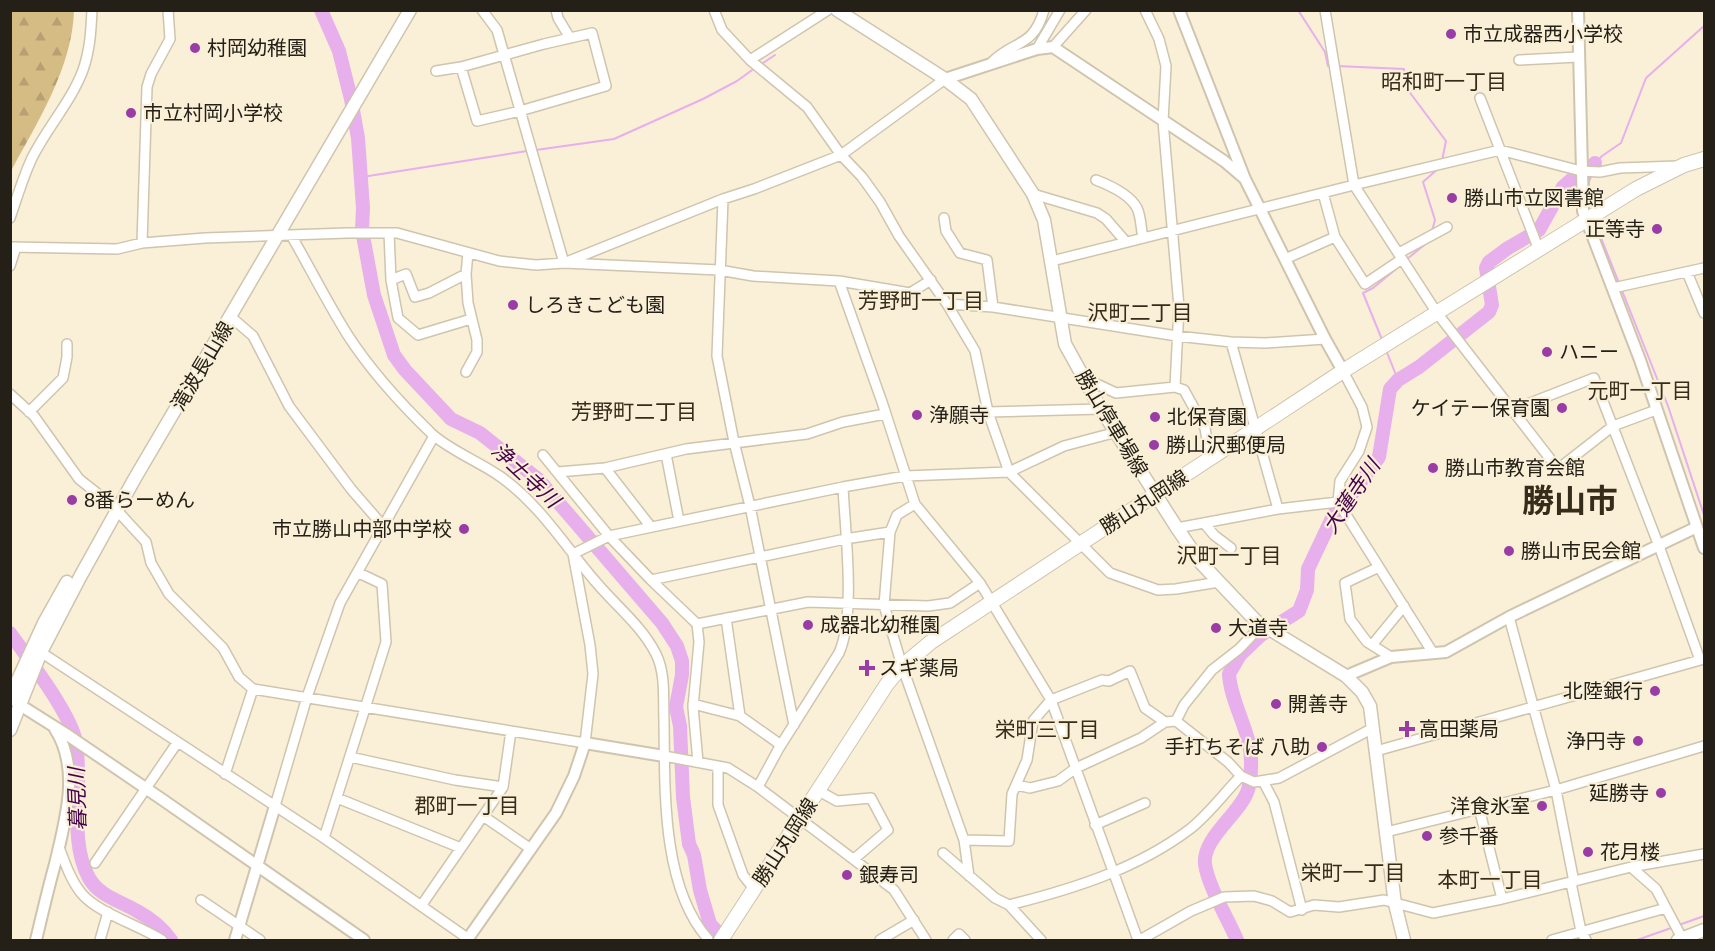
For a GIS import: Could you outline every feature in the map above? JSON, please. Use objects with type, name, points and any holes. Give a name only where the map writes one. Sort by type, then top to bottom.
[{"type":"main road","name":"滝波長山線","points":[[368,76],[401,10]]},
{"type":"main road","name":"滝波長山線","points":[[10,730],[14,700],[38,651],[44,623],[280,235],[332,137],[410,10]]},
{"type":"main road","name":"勝山停車場線","points":[[837,10],[945,79],[971,99],[1033,194],[1044,220],[1065,344],[1101,409],[1177,528],[1201,563],[1262,625],[1346,676],[1362,692],[1370,706],[1395,904],[1404,940]]},
{"type":"main road","name":"勝山丸岡線","points":[[711,940],[738,913],[801,819],[886,684],[902,666],[931,642],[1343,371],[1636,189],[1684,165],[1704,159]]},
{"type":"main road","name":"滝波長山線","points":[[115,507],[280,235]]},
{"type":"main road","points":[[1681,940],[1704,930]]},
{"type":"street","points":[[10,218],[23,177],[33,156],[74,89],[83,69],[91,38],[92,10]]},
{"type":"street","points":[[142,243],[147,87],[151,74],[170,39],[168,10]]},
{"type":"street","points":[[482,10],[497,30],[564,263]]},
{"type":"street","points":[[556,10],[570,38]]},
{"type":"street","points":[[714,10],[722,30],[750,60],[807,107],[841,155],[862,177],[880,202],[899,236],[947,304],[975,351],[988,412],[1009,472],[1110,573],[1158,590],[1176,590],[1218,582]]},
{"type":"street","points":[[750,60],[828,10]]},
{"type":"street","points":[[991,63],[999,54],[1031,38],[1041,21],[1044,10]]},
{"type":"street","points":[[1037,49],[1060,10]]},
{"type":"street","points":[[1053,47],[1086,10]]},
{"type":"street","points":[[1145,10],[1159,39],[1166,66],[1163,121],[1179,308],[1175,387]]},
{"type":"street","points":[[1179,10],[1245,179],[1325,339],[1362,407],[1367,427],[1359,451],[1340,481],[1338,502],[1433,653]]},
{"type":"street","points":[[1325,10],[1354,185],[1437,313],[1558,469],[1613,426],[1656,410]]},
{"type":"street","points":[[1578,10],[1581,202],[1656,410],[1701,525],[1704,548]]},
{"type":"street","points":[[436,71],[461,67],[592,33],[606,86],[477,121],[461,67]]},
{"type":"street","points":[[564,263],[723,199],[841,155],[945,79],[1037,49],[1053,47],[1224,161],[1245,179]]},
{"type":"street","points":[[1519,60],[1578,57]]},
{"type":"street","points":[[1480,98],[1539,250]]},
{"type":"street","points":[[1052,261],[1500,150],[1581,171],[1600,172],[1620,168],[1684,165]]},
{"type":"street","points":[[1096,180],[1108,184],[1137,208],[1143,237]]},
{"type":"street","points":[[1323,193],[1335,237],[1365,284],[1401,256],[1447,227]]},
{"type":"street","points":[[1033,194],[1097,213],[1106,219],[1126,242]]},
{"type":"street","points":[[723,199],[717,356],[794,725]]},
{"type":"street","points":[[944,218],[946,231],[960,253],[987,260],[993,307]]},
{"type":"street","points":[[389,233],[391,280],[398,318],[418,335],[471,319]]},
{"type":"street","points":[[10,266],[12,245],[117,249],[142,243],[205,238],[397,233],[499,261],[536,265],[564,263],[719,270],[753,276],[839,281],[910,293],[931,280]]},
{"type":"street","points":[[280,235],[375,373],[434,435],[501,477],[526,498],[606,594],[635,623],[657,656],[661,668],[663,691],[666,824],[671,853],[687,906],[697,925],[711,940]]},
{"type":"street","points":[[1285,259],[1335,237]]},
{"type":"street","points":[[466,372],[477,352],[466,274],[468,253]]},
{"type":"street","points":[[1613,288],[1704,268]]},
{"type":"street","points":[[1688,272],[1704,313]]},
{"type":"street","points":[[391,280],[406,274],[415,297],[429,293],[466,274]]},
{"type":"street","points":[[839,281],[915,504],[980,583],[1051,700],[1112,873],[1139,940],[1191,911],[1224,897],[1254,896],[1272,901],[1290,912],[1314,905],[1339,907],[1384,900],[1433,913],[1502,900],[1631,867],[1704,854]]},
{"type":"street","points":[[947,304],[993,307],[1177,336],[1231,342],[1264,343],[1325,339]]},
{"type":"street","points":[[231,317],[253,336],[289,406],[351,489],[384,527]]},
{"type":"street","points":[[1231,342],[1278,509]]},
{"type":"street","points":[[29,412],[63,378],[68,344]]},
{"type":"street","points":[[1084,378],[1116,393],[1175,387],[1184,390],[1205,428],[1210,459]]},
{"type":"street","points":[[1376,751],[1702,660],[1594,378],[1512,410]]},
{"type":"street","points":[[10,394],[29,412],[79,479],[115,507],[146,542],[151,563],[169,594],[223,648],[239,676],[253,689],[728,768],[758,787],[894,890],[926,940]]},
{"type":"street","points":[[988,412],[1101,409]]},
{"type":"street","points":[[558,472],[605,468],[735,442],[807,434],[843,422],[885,414]]},
{"type":"street","points":[[573,554],[607,537],[843,487],[905,476],[1009,472],[1065,446],[1117,432]]},
{"type":"street","points":[[235,940],[307,697],[340,603],[434,435]]},
{"type":"street","points":[[666,454],[679,521]]},
{"type":"street","points":[[543,455],[607,537],[698,624],[699,642],[693,704],[696,762]]},
{"type":"street","points":[[605,468],[651,527]]},
{"type":"street","points":[[758,787],[844,642],[848,602],[843,487]]},
{"type":"street","points":[[1177,528],[1278,509],[1338,502]]},
{"type":"street","points":[[915,504],[897,515],[890,532],[884,605],[902,666],[964,840],[969,876]]},
{"type":"street","points":[[1204,523],[1214,535],[1231,548]]},
{"type":"street","points":[[1346,676],[1390,657],[1446,652],[1509,617],[1701,525]]},
{"type":"street","points":[[651,579],[845,539],[890,532]]},
{"type":"street","points":[[38,651],[324,838],[468,940],[566,795],[585,743],[593,674],[590,645],[573,554]]},
{"type":"street","points":[[1379,567],[1346,584],[1350,619],[1367,642],[1390,657]]},
{"type":"street","points":[[324,838],[386,642],[382,584],[358,573]]},
{"type":"street","points":[[698,624],[808,602],[928,606],[950,603],[980,583]]},
{"type":"street","points":[[1372,645],[1404,606]]},
{"type":"street","points":[[1509,617],[1556,790],[1581,931],[1586,940]]},
{"type":"street","points":[[726,618],[740,716]]},
{"type":"street","points":[[1176,721],[1184,705],[1212,670],[1239,649],[1262,625]]},
{"type":"street","points":[[964,840],[1009,842],[1012,794],[1027,760],[1033,721],[1051,700],[1102,680],[1108,681],[1130,671],[1144,708],[1165,722]]},
{"type":"street","points":[[225,774],[253,689]]},
{"type":"street","points":[[14,700],[146,788],[364,940]]},
{"type":"street","points":[[693,704],[740,716],[781,745]]},
{"type":"street","points":[[1017,785],[1030,788],[1058,781],[1076,768],[1141,738],[1165,722],[1176,721],[1228,762],[1241,776],[1254,782],[1279,778],[1373,728]]},
{"type":"street","points":[[36,940],[68,807],[69,780],[65,754],[60,735],[54,726]]},
{"type":"street","points":[[421,906],[503,787],[511,731]]},
{"type":"street","points":[[95,863],[177,743]]},
{"type":"street","points":[[1386,832],[1556,790],[1704,746]]},
{"type":"street","points":[[350,757],[455,780],[503,787]]},
{"type":"street","points":[[718,766],[718,805],[739,867],[754,889]]},
{"type":"street","points":[[1009,905],[1049,895],[1112,873],[1157,851],[1192,827],[1241,776]]},
{"type":"street","points":[[1263,781],[1274,802],[1302,910]]},
{"type":"street","points":[[819,791],[837,801],[871,798],[880,814],[888,830],[854,859]]},
{"type":"street","points":[[337,798],[461,848]]},
{"type":"street","points":[[1095,825],[1145,803]]},
{"type":"street","points":[[1479,808],[1502,900]]},
{"type":"street","points":[[483,816],[531,849]]},
{"type":"street","points":[[59,848],[73,880],[83,895],[108,912],[162,940]]},
{"type":"street","points":[[943,853],[996,898],[1009,905],[1041,940]]},
{"type":"street","points":[[1631,867],[1656,889],[1681,940]]},
{"type":"street","points":[[201,900],[260,940]]},
{"type":"street","points":[[1552,940],[1666,908]]},
{"type":"street","points":[[100,940],[108,912]]},
{"type":"street","points":[[880,940],[914,920]]},
{"type":"street","points":[[953,940],[959,934],[965,940]]},
{"type":"green space","points":[[11,10],[74,11],[67,53],[52,94],[11,171]]},
{"type":"waterway","name":"浄土寺川","points":[[321,10],[339,51],[351,99],[358,138],[363,208],[362,230],[374,295],[394,355],[451,419],[480,433],[539,480],[662,623],[677,646],[682,661],[682,675],[676,707],[680,726],[683,797],[689,844],[694,855],[700,890],[710,924],[725,940]]},
{"type":"waterway","points":[[1298,10],[1325,52],[1328,66],[1330,66]]},
{"type":"waterway","name":"大蓮寺川","points":[[1594,168],[1595,163],[1602,156],[1621,143],[1646,78],[1704,26]]},
{"type":"waterway","points":[[760,65],[775,55]]},
{"type":"waterway","points":[[1336,66],[1404,69],[1405,86],[1446,141],[1442,161]]},
{"type":"waterway","points":[[536,150],[614,139],[703,99],[737,81],[755,68]]},
{"type":"waterway","points":[[362,177],[527,151]]},
{"type":"waterway","name":"大蓮寺川","points":[[1237,940],[1214,892],[1205,864],[1209,845],[1244,799],[1250,778],[1249,743],[1229,674],[1240,655],[1261,635],[1299,611],[1307,590],[1308,569],[1334,514],[1379,457],[1390,389],[1398,380],[1419,367],[1489,312],[1492,305],[1486,268],[1489,262],[1539,230],[1563,187],[1572,179],[1583,176],[1595,163]]},
{"type":"waterway","points":[[1432,231],[1435,220],[1423,182],[1440,167]]},
{"type":"waterway","points":[[1589,205],[1589,182],[1592,174]]},
{"type":"waterway","points":[[1601,238],[1619,283]]},
{"type":"waterway","points":[[1407,259],[1428,242]]},
{"type":"waterway","points":[[1383,342],[1363,293],[1373,288],[1396,269]]},
{"type":"waterway","points":[[1621,288],[1668,406],[1704,515]]},
{"type":"waterway","points":[[1386,350],[1398,380]]},
{"type":"waterway","name":"暮見川","points":[[10,633],[48,686],[66,717],[76,742],[79,847],[89,878],[104,894],[151,920],[171,940]]},
{"type":"waterway","points":[[1679,925],[1704,916]]},
{"type":"waterway","points":[[1637,940],[1674,927]]},
{"type":"place","name":"市立成器西小学校","points":[[1451,34]]},
{"type":"place","name":"村岡幼稚園","points":[[195,48]]},
{"type":"place","name":"市立村岡小学校","points":[[131,113]]},
{"type":"place","name":"勝山市立図書館","points":[[1452,198]]},
{"type":"place","name":"正等寺","points":[[1657,229]]},
{"type":"place","name":"しろきこども園","points":[[513,305]]},
{"type":"place","name":"ハニー","points":[[1547,352]]},
{"type":"place","name":"ケイテー保育園","points":[[1562,408]]},
{"type":"place","name":"浄願寺","points":[[917,415]]},
{"type":"place","name":"北保育園","points":[[1155,417]]},
{"type":"place","name":"勝山沢郵便局","points":[[1154,445]]},
{"type":"place","name":"勝山市教育会館","points":[[1433,468]]},
{"type":"place","name":"8番らーめん","points":[[72,500]]},
{"type":"place","name":"市立勝山中部中学校","points":[[464,529]]},
{"type":"place","name":"勝山市民会館","points":[[1509,551]]},
{"type":"place","name":"成器北幼稚園","points":[[808,625]]},
{"type":"place","name":"大道寺","points":[[1216,628]]},
{"type":"place","name":"スギ薬局","points":[[867,668]]},
{"type":"place","name":"北陸銀行","points":[[1655,691]]},
{"type":"place","name":"開善寺","points":[[1276,704]]},
{"type":"place","name":"高田薬局","points":[[1407,729]]},
{"type":"place","name":"浄円寺","points":[[1638,741]]},
{"type":"place","name":"手打ちそば 八助","points":[[1322,747]]},
{"type":"place","name":"延勝寺","points":[[1661,793]]},
{"type":"place","name":"洋食氷室","points":[[1542,806]]},
{"type":"place","name":"参千番","points":[[1427,836]]},
{"type":"place","name":"花月楼","points":[[1588,852]]},
{"type":"place","name":"銀寿司","points":[[847,875]]},
{"type":"district","name":"昭和町一丁目","points":[[1444,81]]},
{"type":"district","name":"芳野町一丁目","points":[[921,300]]},
{"type":"district","name":"沢町二丁目","points":[[1140,312]]},
{"type":"district","name":"元町一丁目","points":[[1640,390]]},
{"type":"district","name":"芳野町二丁目","points":[[634,411]]},
{"type":"district","name":"勝山市","points":[[1570,501]]},
{"type":"district","name":"沢町一丁目","points":[[1229,555]]},
{"type":"district","name":"栄町三丁目","points":[[1047,729]]},
{"type":"district","name":"郡町一丁目","points":[[467,805]]},
{"type":"district","name":"栄町一丁目","points":[[1353,872]]},
{"type":"district","name":"本町一丁目","points":[[1490,879]]}]
